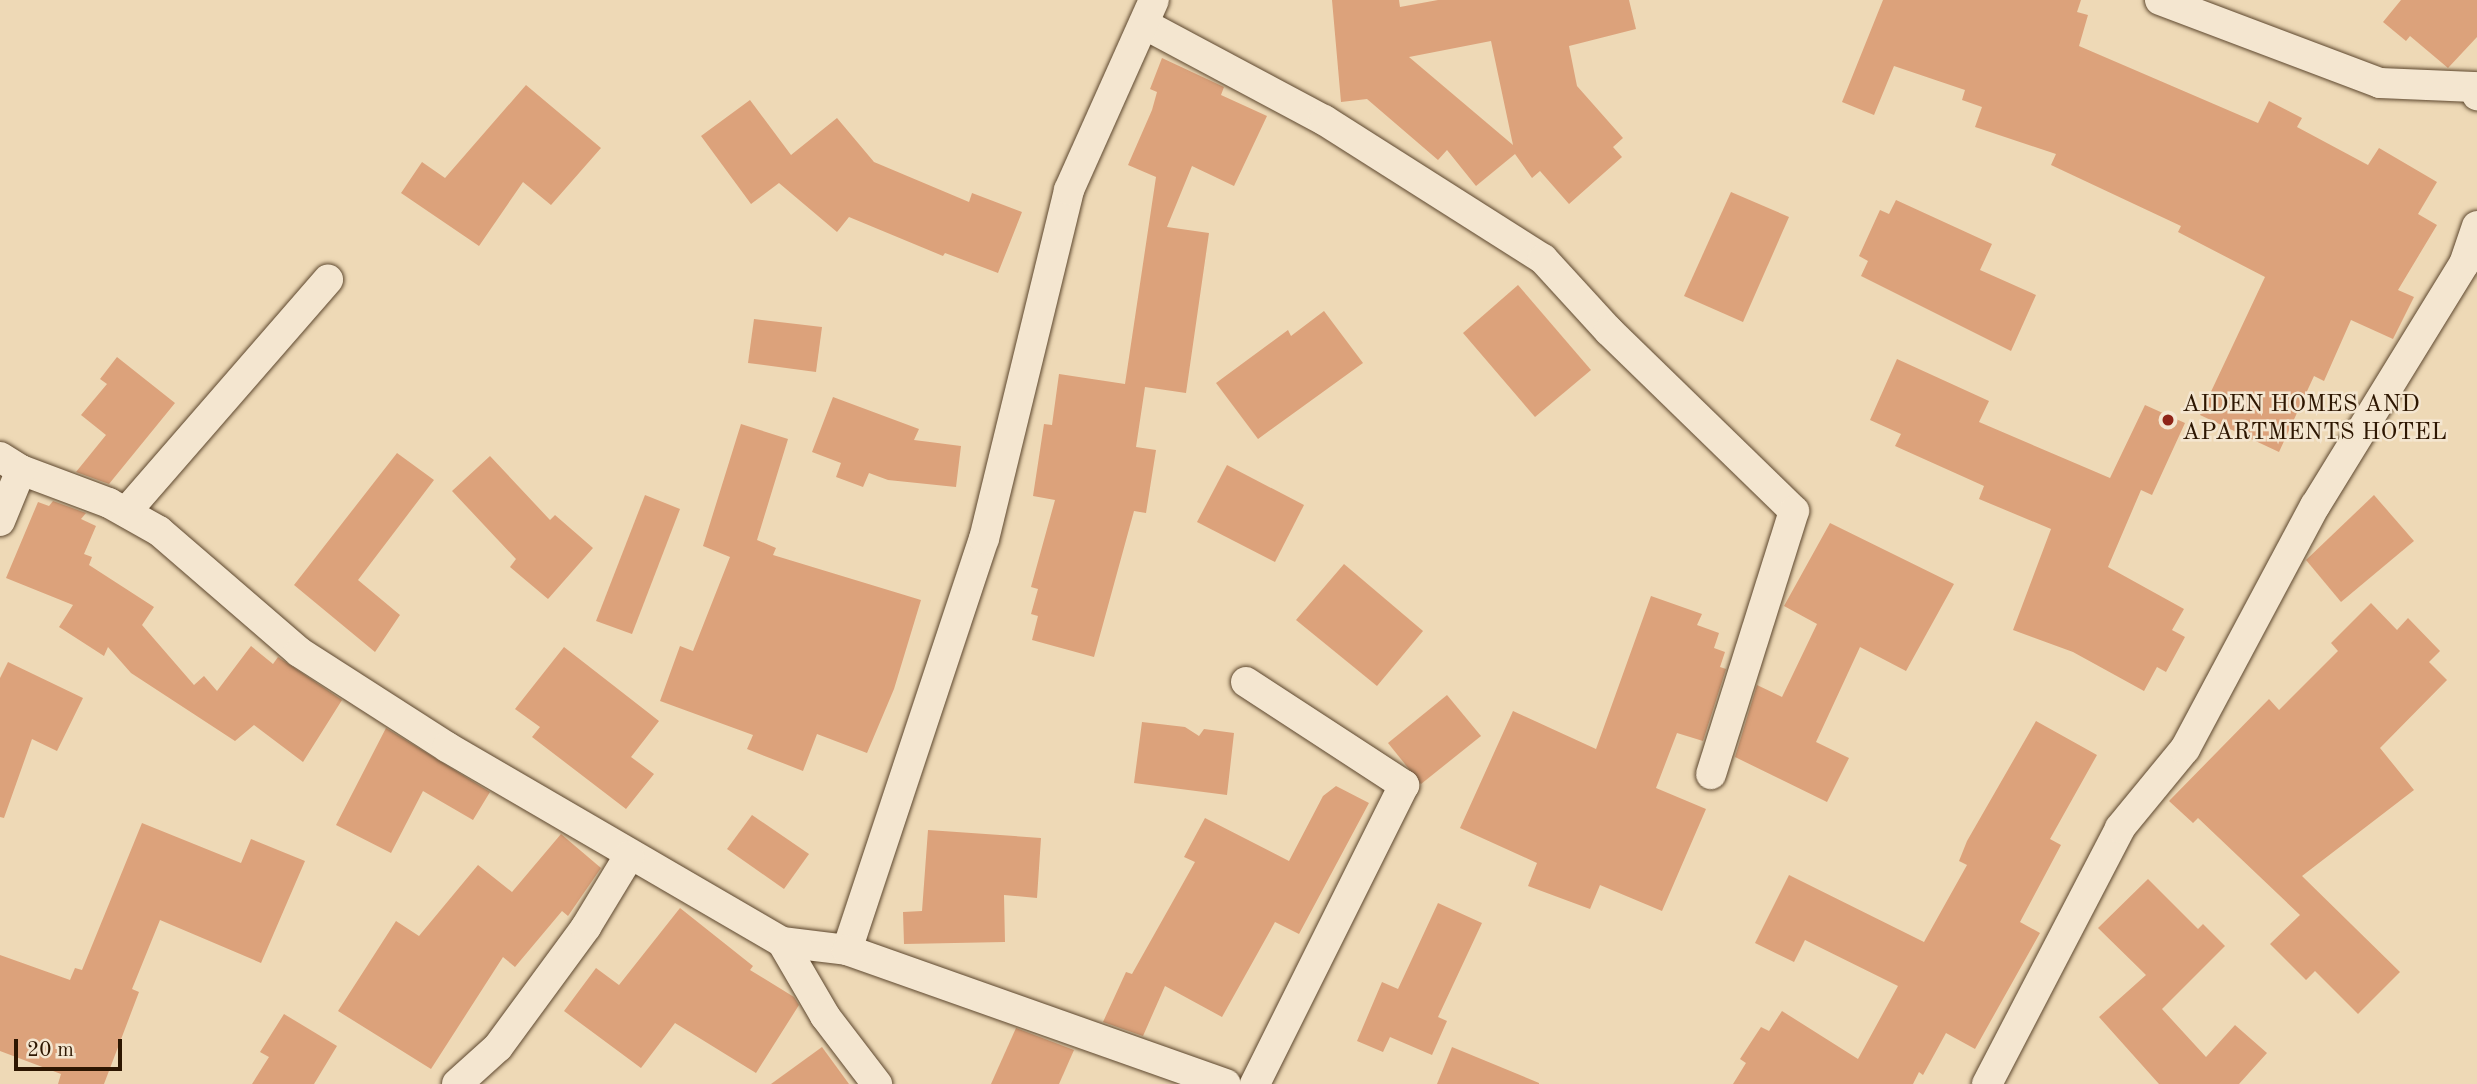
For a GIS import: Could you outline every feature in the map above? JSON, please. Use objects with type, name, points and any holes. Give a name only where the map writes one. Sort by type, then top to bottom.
[{"type":"street","points":[[2161,0],[2379,83],[2476,88]]},
{"type":"street","points":[[847,950],[984,539],[1069,190],[1149,12],[1542,260],[1609,331],[1794,511],[1710,774]]},
{"type":"street","points":[[1987,1084],[2120,828],[2185,749],[2315,506],[2463,264],[2477,226]]},
{"type":"street","points":[[126,512],[328,280]]},
{"type":"street","points":[[0,521],[10,464],[126,512],[169,539],[299,652],[629,856],[782,942],[847,950],[1226,1084]]},
{"type":"street","points":[[1246,682],[1404,785],[1255,1084]]},
{"type":"street","points":[[457,1084],[498,1047],[586,927],[629,856]]},
{"type":"street","points":[[782,942],[825,1016],[877,1084]]},
{"type":"building","points":[[1332,0],[1399,0],[1400,7],[1438,0],[1629,0],[1636,29],[1569,46],[1577,86],[1623,138],[1613,147],[1622,157],[1569,204],[1540,171],[1532,178],[1515,154],[1476,186],[1447,150],[1438,160],[1367,99],[1341,102]],"holes":[[[1491,41],[1513,145],[1409,57]]]},
{"type":"building","points":[[1883,0],[2081,0],[2077,12],[2088,15],[2079,46],[2258,123],[2269,101],[2302,118],[2297,127],[2368,165],[2379,148],[2437,182],[2418,214],[2437,225],[2398,290],[2414,297],[2393,339],[2351,320],[2324,381],[2314,376],[2279,452],[2200,415],[2265,277],[2178,232],[2181,226],[2051,165],[2056,154],[1975,127],[1982,107],[1962,100],[1965,90],[1894,66],[1874,115],[1842,102]]},
{"type":"building","points":[[2401,0],[2477,0],[2477,37],[2448,68],[2410,36],[2406,41],[2383,22]]},
{"type":"building","points":[[1162,58],[1224,87],[1221,95],[1267,116],[1234,186],[1192,166],[1167,227],[1209,233],[1186,393],[1145,387],[1136,447],[1156,450],[1146,513],[1134,511],[1094,657],[1032,640],[1038,616],[1031,614],[1038,589],[1031,587],[1055,500],[1033,496],[1044,424],[1052,425],[1059,374],[1125,384],[1156,177],[1128,165],[1152,110],[1157,92],[1150,89]]},
{"type":"building","points":[[526,85],[601,148],[551,205],[523,182],[479,246],[401,193],[422,162],[445,178]]},
{"type":"building","points":[[750,100],[791,155],[837,118],[874,162],[969,202],[972,193],[1022,212],[998,273],[945,253],[943,256],[849,217],[837,232],[779,183],[751,204],[701,136]]},
{"type":"building","points":[[1731,192],[1789,217],[1743,322],[1684,296]]},
{"type":"building","points":[[1896,200],[1992,244],[1980,270],[2036,295],[2011,351],[1861,276],[1868,261],[1859,256],[1880,210],[1889,214]]},
{"type":"building","points":[[1518,285],[1591,370],[1535,417],[1463,333]]},
{"type":"building","points":[[1324,311],[1363,363],[1258,439],[1216,383],[1288,330],[1291,336]]},
{"type":"building","points":[[754,319],[822,327],[816,372],[748,363]]},
{"type":"building","points":[[117,357],[175,403],[109,484],[76,472],[106,435],[81,415],[107,384],[100,379]]},
{"type":"building","points":[[1897,359],[1989,401],[1979,422],[2110,478],[2145,405],[2185,423],[2152,495],[2141,490],[2108,567],[2184,609],[2172,630],[2185,637],[2166,672],[2157,667],[2144,691],[2073,652],[2013,630],[2051,529],[1979,499],[1984,486],[1895,446],[1901,434],[1870,420]]},
{"type":"building","points":[[833,397],[919,429],[914,440],[961,446],[956,487],[888,480],[869,473],[863,487],[836,477],[841,463],[812,452]]},
{"type":"building","points":[[741,424],[788,439],[757,540],[776,548],[773,555],[921,600],[894,689],[867,753],[817,734],[803,771],[747,749],[753,735],[660,701],[680,646],[693,651],[730,557],[703,546]]},
{"type":"building","points":[[397,453],[434,480],[358,580],[400,615],[375,652],[294,585]]},
{"type":"building","points":[[490,456],[550,520],[555,515],[593,548],[548,599],[510,567],[516,559],[452,491]]},
{"type":"building","points":[[1227,465],[1304,505],[1275,562],[1197,522]]},
{"type":"building","points":[[645,495],[680,509],[632,634],[596,621]]},
{"type":"building","points":[[2374,495],[2414,541],[2341,602],[2306,560]]},
{"type":"building","points":[[53,501],[86,513],[81,519],[96,526],[84,554],[92,557],[89,565],[154,607],[142,625],[194,685],[204,676],[217,691],[251,646],[273,664],[278,657],[342,700],[303,762],[254,725],[235,741],[131,673],[108,647],[104,656],[59,627],[73,605],[6,578],[38,502],[49,506]]},
{"type":"building","points":[[1830,523],[1954,584],[1906,671],[1860,647],[1816,742],[1849,758],[1827,802],[1735,757],[1757,685],[1782,697],[1817,624],[1784,606]]},
{"type":"building","points":[[1344,564],[1423,631],[1377,686],[1296,620]]},
{"type":"building","points":[[1651,596],[1702,614],[1697,625],[1719,633],[1714,648],[1725,652],[1720,667],[1726,669],[1703,741],[1677,733],[1656,788],[1706,809],[1662,911],[1600,885],[1590,909],[1528,886],[1537,863],[1460,828],[1513,711],[1596,749]]},
{"type":"building","points":[[2371,603],[2397,630],[2408,618],[2440,651],[2429,662],[2447,680],[2380,748],[2414,790],[2302,876],[2400,972],[2358,1014],[2315,971],[2306,980],[2270,944],[2300,915],[2198,818],[2193,823],[2169,801],[2269,699],[2279,710],[2338,651],[2331,643]]},
{"type":"building","points":[[564,647],[659,721],[631,757],[654,774],[626,809],[532,737],[540,727],[515,709]]},
{"type":"building","points":[[8,662],[83,698],[57,751],[32,739],[4,818],[0,817],[0,678]]},
{"type":"building","points":[[1447,695],[1481,736],[1421,784],[1388,743]]},
{"type":"building","points":[[2036,721],[2097,755],[2050,839],[2061,845],[2020,922],[2040,933],[1975,1049],[1946,1033],[1923,1075],[1919,1072],[1913,1084],[1733,1084],[1746,1063],[1740,1059],[1761,1027],[1769,1031],[1782,1011],[1858,1059],[1898,986],[1805,940],[1794,962],[1755,943],[1789,875],[1924,942],[1967,865],[1959,861],[1967,841]]},
{"type":"building","points":[[1142,722],[1185,727],[1199,736],[1204,729],[1234,733],[1227,795],[1134,783]]},
{"type":"building","points":[[386,728],[490,792],[473,820],[423,791],[391,853],[336,825]]},
{"type":"building","points":[[1336,786],[1369,803],[1299,934],[1275,922],[1222,1017],[1165,986],[1143,1036],[1103,1022],[1126,972],[1132,974],[1195,862],[1184,857],[1205,818],[1289,861],[1323,796]]},
{"type":"building","points":[[752,815],[809,854],[784,889],[727,849]]},
{"type":"building","points":[[142,823],[241,863],[251,839],[305,861],[261,963],[160,920],[132,989],[139,992],[104,1084],[58,1084],[61,1074],[0,1051],[0,955],[70,980],[75,968],[82,970]]},
{"type":"building","points":[[928,830],[1041,838],[1037,898],[1004,895],[1005,942],[904,944],[903,912],[922,911]]},
{"type":"building","points":[[561,834],[601,868],[568,916],[562,911],[515,967],[503,957],[431,1069],[338,1011],[396,921],[419,936],[478,865],[512,892]]},
{"type":"building","points":[[2148,879],[2198,929],[2203,924],[2225,946],[2162,1009],[2206,1057],[2235,1025],[2267,1053],[2239,1084],[2159,1084],[2099,1017],[2146,975],[2098,928]]},
{"type":"building","points":[[1438,903],[1482,923],[1438,1017],[1447,1021],[1432,1055],[1390,1037],[1383,1052],[1357,1041],[1382,982],[1398,989]]},
{"type":"building","points":[[680,908],[753,966],[750,970],[794,997],[799,1005],[756,1073],[675,1023],[641,1068],[564,1011],[596,968],[619,985]]},
{"type":"building","points":[[284,1014],[337,1046],[314,1084],[252,1084],[269,1057],[260,1052]]},
{"type":"building","points":[[1016,1028],[1074,1050],[1059,1084],[991,1084]]},
{"type":"building","points":[[822,1047],[849,1084],[771,1084]]},
{"type":"building","points":[[1452,1047],[1539,1083],[1539,1084],[1437,1084]]},
{"type":"place","name":"AIDEN HOMES AND APARTMENTS HOTEL","points":[[2168,420]]}]
